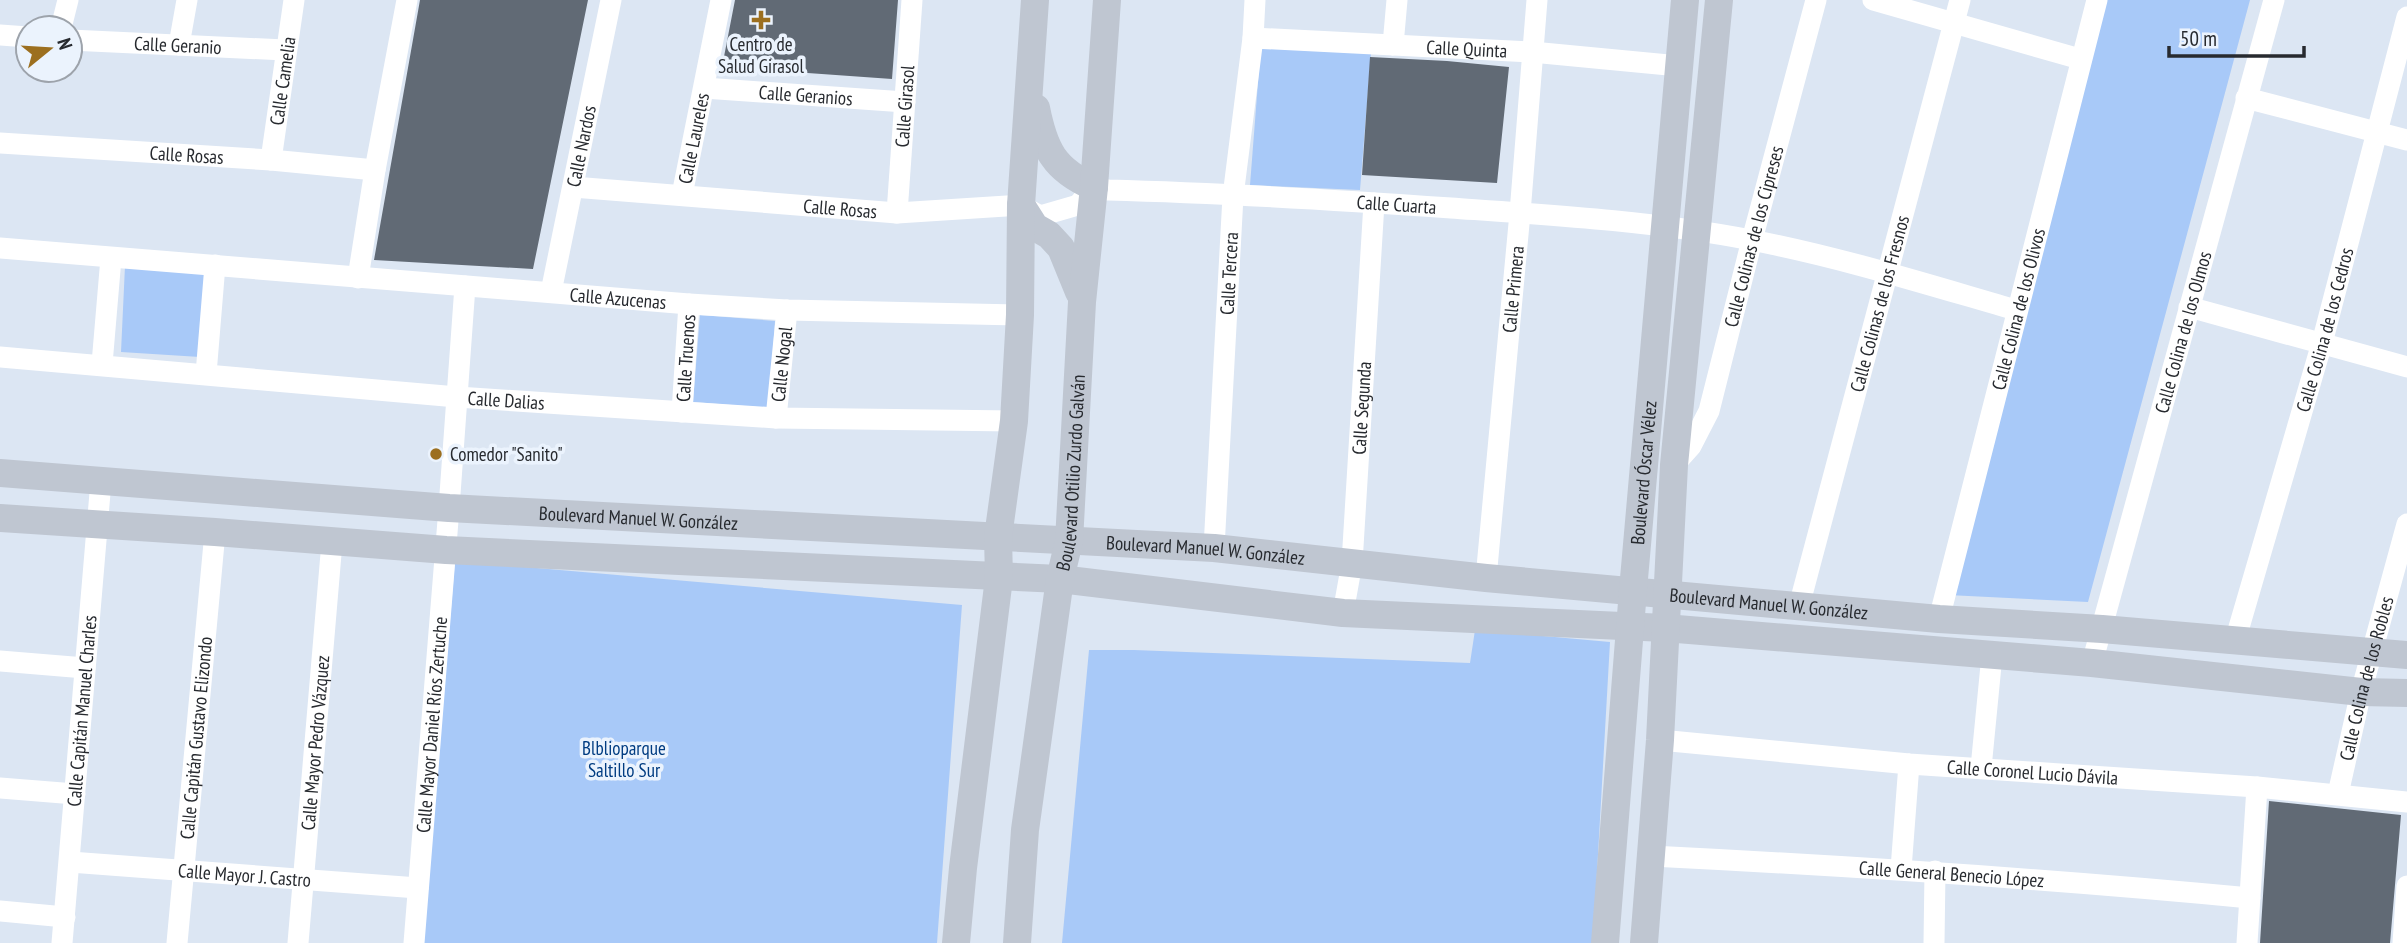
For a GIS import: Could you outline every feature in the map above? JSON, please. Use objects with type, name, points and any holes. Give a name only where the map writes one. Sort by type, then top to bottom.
[{"type":"street","points":[[179,46],[187,0]]},
{"type":"street","name":"Calle Camelia","points":[[271,160],[294,0]]},
{"type":"street","points":[[358,278],[407,0]]},
{"type":"street","name":"Calle Nardos","points":[[551,292],[611,0]]},
{"type":"street","name":"Calle Laureles","points":[[682,195],[721,0]]},
{"type":"street","name":"Calle Girasol","points":[[897,213],[912,0]]},
{"type":"street","name":"Boulevard Otilio Zurdo Galván","points":[[1017,943],[1025,830],[1060,579],[1069,541],[1082,302],[1094,187],[1107,0]]},
{"type":"street","name":"Calle Tercera","points":[[1214,548],[1233,196],[1253,38],[1255,0]]},
{"type":"street","points":[[1393,45],[1397,0]]},
{"type":"street","name":"Calle Primera","points":[[1486,578],[1537,0]]},
{"type":"street","name":"Boulevard Óscar Vélez","points":[[1605,943],[1685,0]]},
{"type":"street","name":"Boulevard Óscar Vélez","points":[[1644,943],[1660,740],[1674,465],[1719,0]]},
{"type":"street","name":"Calle Colinas de los Cipreses","points":[[1674,465],[1691,446],[1709,411],[1816,0]]},
{"type":"street","points":[[1874,0],[2080,59]]},
{"type":"street","name":"Calle Colinas de los Fresnos","points":[[1799,606],[1960,0]]},
{"type":"street","name":"Calle Colina de los Olivos","points":[[1939,619],[2096,0]]},
{"type":"street","name":"Calle Colina de los Olmos","points":[[2092,663],[2274,0]]},
{"type":"street","points":[[956,943],[999,578],[998,537],[1014,421],[1020,315],[1021,205],[1037,5]]},
{"type":"street","name":"Calle Colina de los Cedros","points":[[2235,641],[2322,343],[2407,17]]},
{"type":"street","name":"Calle Quinta","points":[[1253,38],[1532,52],[1679,66]]},
{"type":"street","name":"Calle Geranio","points":[[84,41],[285,50]]},
{"type":"street","points":[[1031,85],[1041,131],[1056,162],[1068,174],[1094,187]]},
{"type":"street","name":"Calle Geranios","points":[[704,88],[905,102]]},
{"type":"street","points":[[2246,98],[2407,140]]},
{"type":"street","name":"Calle Rosas","points":[[0,143],[271,160],[375,170]]},
{"type":"street","name":"Calle Rosas","points":[[573,187],[897,213],[1021,205],[1040,216],[1078,205],[1094,187]]},
{"type":"street","name":"Calle Cuarta","points":[[1094,187],[1108,190],[1520,213],[1698,231],[1752,240],[1886,273],[2016,310]]},
{"type":"street","name":"Calle Segunda","points":[[1343,613],[1352,563],[1374,203]]},
{"type":"street","points":[[1021,205],[1035,227],[1049,234],[1061,248],[1082,302]]},
{"type":"street","name":"Calle Azucenas","points":[[0,248],[689,304],[787,310],[1020,315]]},
{"type":"street","points":[[102,364],[111,258]]},
{"type":"street","points":[[206,374],[215,265]]},
{"type":"street","points":[[449,508],[465,286]]},
{"type":"street","name":"Calle Truenos","points":[[682,412],[689,304]]},
{"type":"street","points":[[2189,307],[2407,367]]},
{"type":"street","name":"Calle Nogal","points":[[776,418],[787,310]]},
{"type":"street","name":"Calle Dalias","points":[[0,357],[457,397],[776,418],[1014,421]]},
{"type":"street","name":"Boulevard Manuel W. González","points":[[0,473],[449,508],[1214,548],[1486,578],[1939,619],[2102,629],[2407,655]]},
{"type":"street","name":"Calle Capitán Manuel Charles","points":[[62,943],[101,481]]},
{"type":"street","name":"Calle Mayor Daniel Ríos Zertuche","points":[[414,943],[449,508]]},
{"type":"street","name":"Boulevard Manuel W. González","points":[[0,518],[446,550],[1060,579],[1343,613],[1665,628],[2092,663],[2361,692],[2407,693]]},
{"type":"street","name":"Calle Colina de los Robles","points":[[2338,794],[2361,692],[2407,524]]},
{"type":"street","name":"Calle Capitán Gustavo Elizondo","points":[[177,943],[215,532]]},
{"type":"street","name":"Calle Mayor Pedro Vázquez","points":[[298,943],[332,542]]},
{"type":"street","points":[[1981,768],[1992,655]]},
{"type":"street","points":[[0,662],[85,668]]},
{"type":"street","name":"Calle Coronel Lucio Dávila","points":[[1660,740],[1909,764],[2258,787],[2407,802]]},
{"type":"street","points":[[1900,869],[1909,764]]},
{"type":"street","points":[[2247,943],[2258,787]]},
{"type":"street","points":[[0,788],[75,793]]},
{"type":"street","name":"Calle General Benecio López","points":[[1651,856],[1936,871],[2090,882],[2250,898]]},
{"type":"street","name":"Calle Mayor J. Castro","points":[[70,862],[418,888]]},
{"type":"street","points":[[1934,943],[1936,871]]},
{"type":"street","points":[[2403,943],[2407,886]]},
{"type":"street","points":[[0,911],[65,917]]},
{"type":"green space","points":[[2106,0],[2250,0],[2088,602],[1948,595]]},
{"type":"green space","points":[[1261,44],[1371,53],[1360,190],[1250,185]]},
{"type":"green space","points":[[125,266],[205,270],[200,357],[121,352]]},
{"type":"green space","points":[[700,315],[775,321],[769,408],[693,402]]},
{"type":"green space","name":"Blblioparque Saltillo Sur","points":[[455,561],[962,605],[937,943],[423,943]]},
{"type":"green space","points":[[1475,630],[1610,642],[1593,943],[1062,943],[1089,650],[1470,663]]},
{"type":"building","points":[[420,0],[588,0],[533,269],[374,260]]},
{"type":"building","points":[[735,0],[898,0],[892,79],[722,67]]},
{"type":"building","points":[[1370,57],[1509,67],[1497,183],[1362,175]]},
{"type":"building","points":[[2269,801],[2401,815],[2390,943],[2260,943]]},
{"type":"place","name":"Centro de Salud Girasol","points":[[761,20]]},
{"type":"place","name":"Comedor \"Sanito\"","points":[[436,454]]}]
